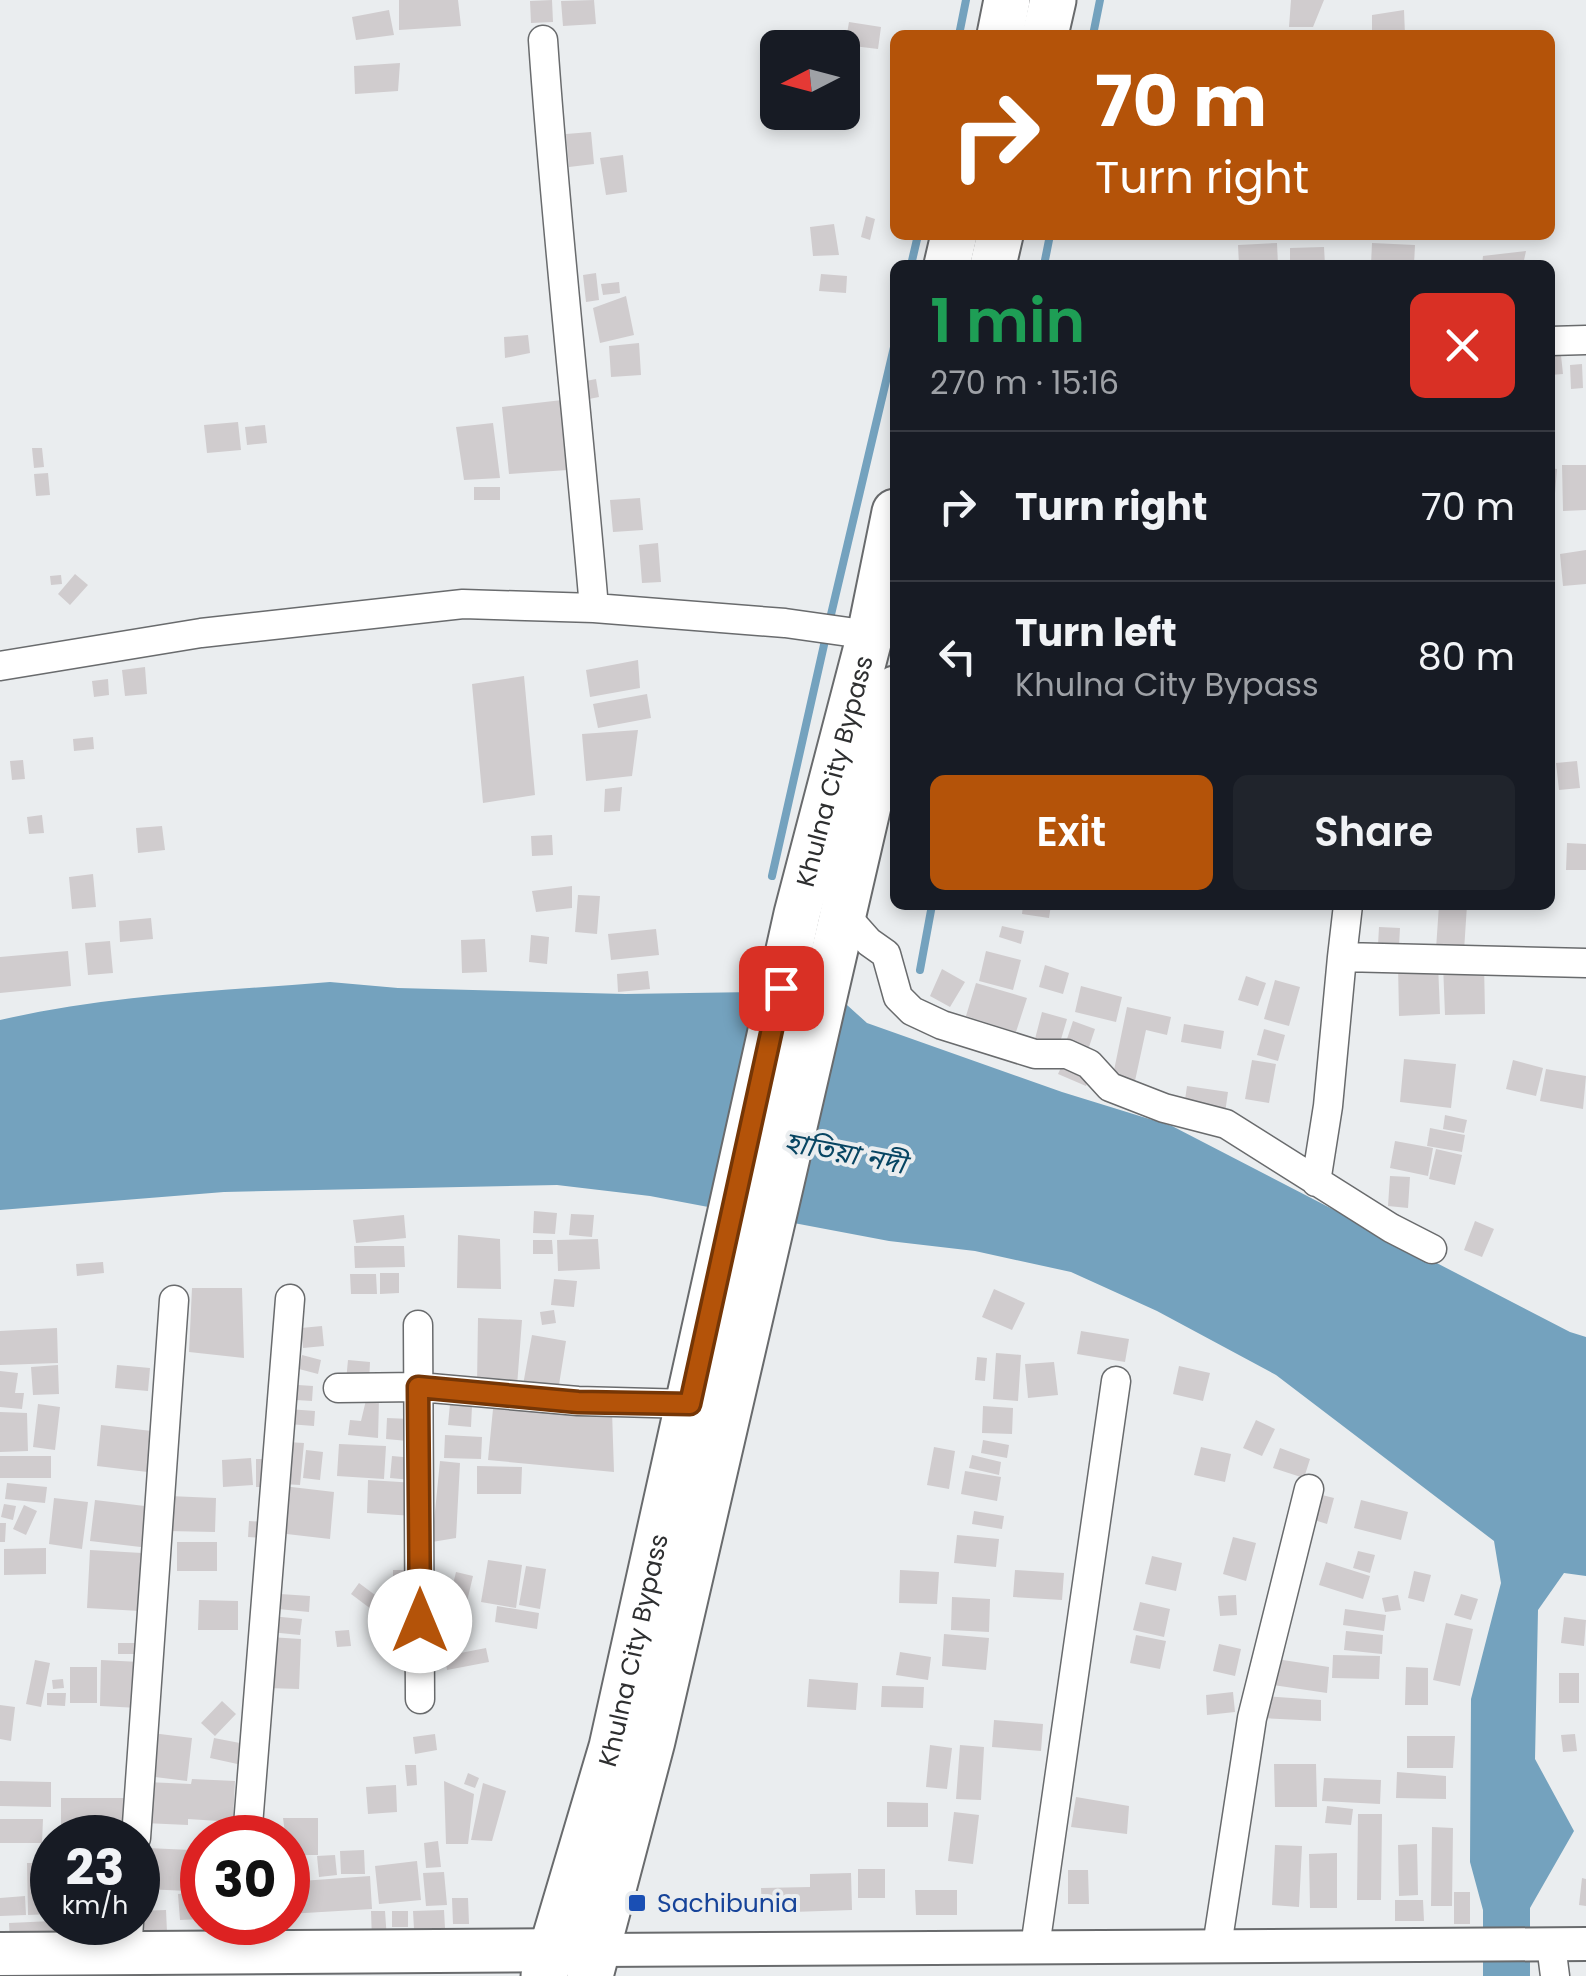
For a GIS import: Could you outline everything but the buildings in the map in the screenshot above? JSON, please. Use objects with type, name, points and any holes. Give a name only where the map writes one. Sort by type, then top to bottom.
[{"type":"highway","points":[[1001,30],[1008,0]]},
{"type":"highway","points":[[1046,30],[1052,0]]},
{"type":"highway","name":"Khulna City Bypass","points":[[594,1963],[652,1741],[797,914],[870,636],[890,537]]},
{"type":"highway","name":"Khulna City Bypass","points":[[548,1963],[612,1747],[690,1404],[727,1324],[844,920],[890,712]]},
{"type":"main road","points":[[310,1944],[548,1963],[594,1963]]},
{"type":"main road","points":[[0,1954],[72,1945]]},
{"type":"street","points":[[544,40],[555,211],[575,377],[594,608]]},
{"type":"street","points":[[1555,342],[1586,340]]},
{"type":"street","points":[[0,666],[201,633],[463,604],[594,608],[785,622],[870,636]]},
{"type":"street","points":[[1316,1182],[1328,1106],[1347,910]]},
{"type":"street","points":[[844,920],[886,954],[898,997],[912,1011],[942,1025],[1035,1054],[1067,1054],[1090,1064],[1110,1087],[1164,1108],[1226,1124],[1391,1228],[1432,1249]]},
{"type":"street","points":[[1342,957],[1586,963]]},
{"type":"street","points":[[249,1815],[290,1298]]},
{"type":"street","points":[[138,1815],[174,1300]]},
{"type":"street","points":[[418,1326],[420,1699]]},
{"type":"street","points":[[1036,1947],[1116,1382]]},
{"type":"street","points":[[338,1388],[418,1387],[578,1402],[690,1404]]},
{"type":"street","points":[[1217,1946],[1252,1718],[1309,1489]]},
{"type":"street","points":[[594,1963],[1036,1947],[1442,1947],[1547,1955],[1586,1944]]},
{"type":"water","name":"হাতিয়া নদী","points":[[330,982],[398,988],[625,994],[755,992],[847,1005],[867,1023],[1172,1126],[1586,1337],[1586,1576],[1564,1573],[1538,1610],[1535,1759],[1574,1831],[1530,1908],[1530,1976],[1483,1976],[1483,1910],[1470,1862],[1471,1699],[1501,1583],[1494,1541],[1276,1375],[1157,1311],[1071,1272],[975,1251],[889,1241],[650,1196],[557,1185],[224,1192],[0,1210],[0,1020],[123,999]]},
{"type":"waterway","points":[[960,30],[966,0]]},
{"type":"waterway","points":[[1094,30],[1100,0]]},
{"type":"waterway","points":[[912,260],[917,240]]},
{"type":"waterway","points":[[1045,260],[1049,240]]},
{"type":"waterway","points":[[829,623],[890,364]]},
{"type":"waterway","points":[[772,876],[826,636]]},
{"type":"waterway","points":[[920,970],[931,910]]},
{"type":"place","name":"Sachibunia","points":[[637,1903]]},
{"type":"route","points":[[420,1621],[418,1387],[578,1402],[690,1404],[781,988]]}]
